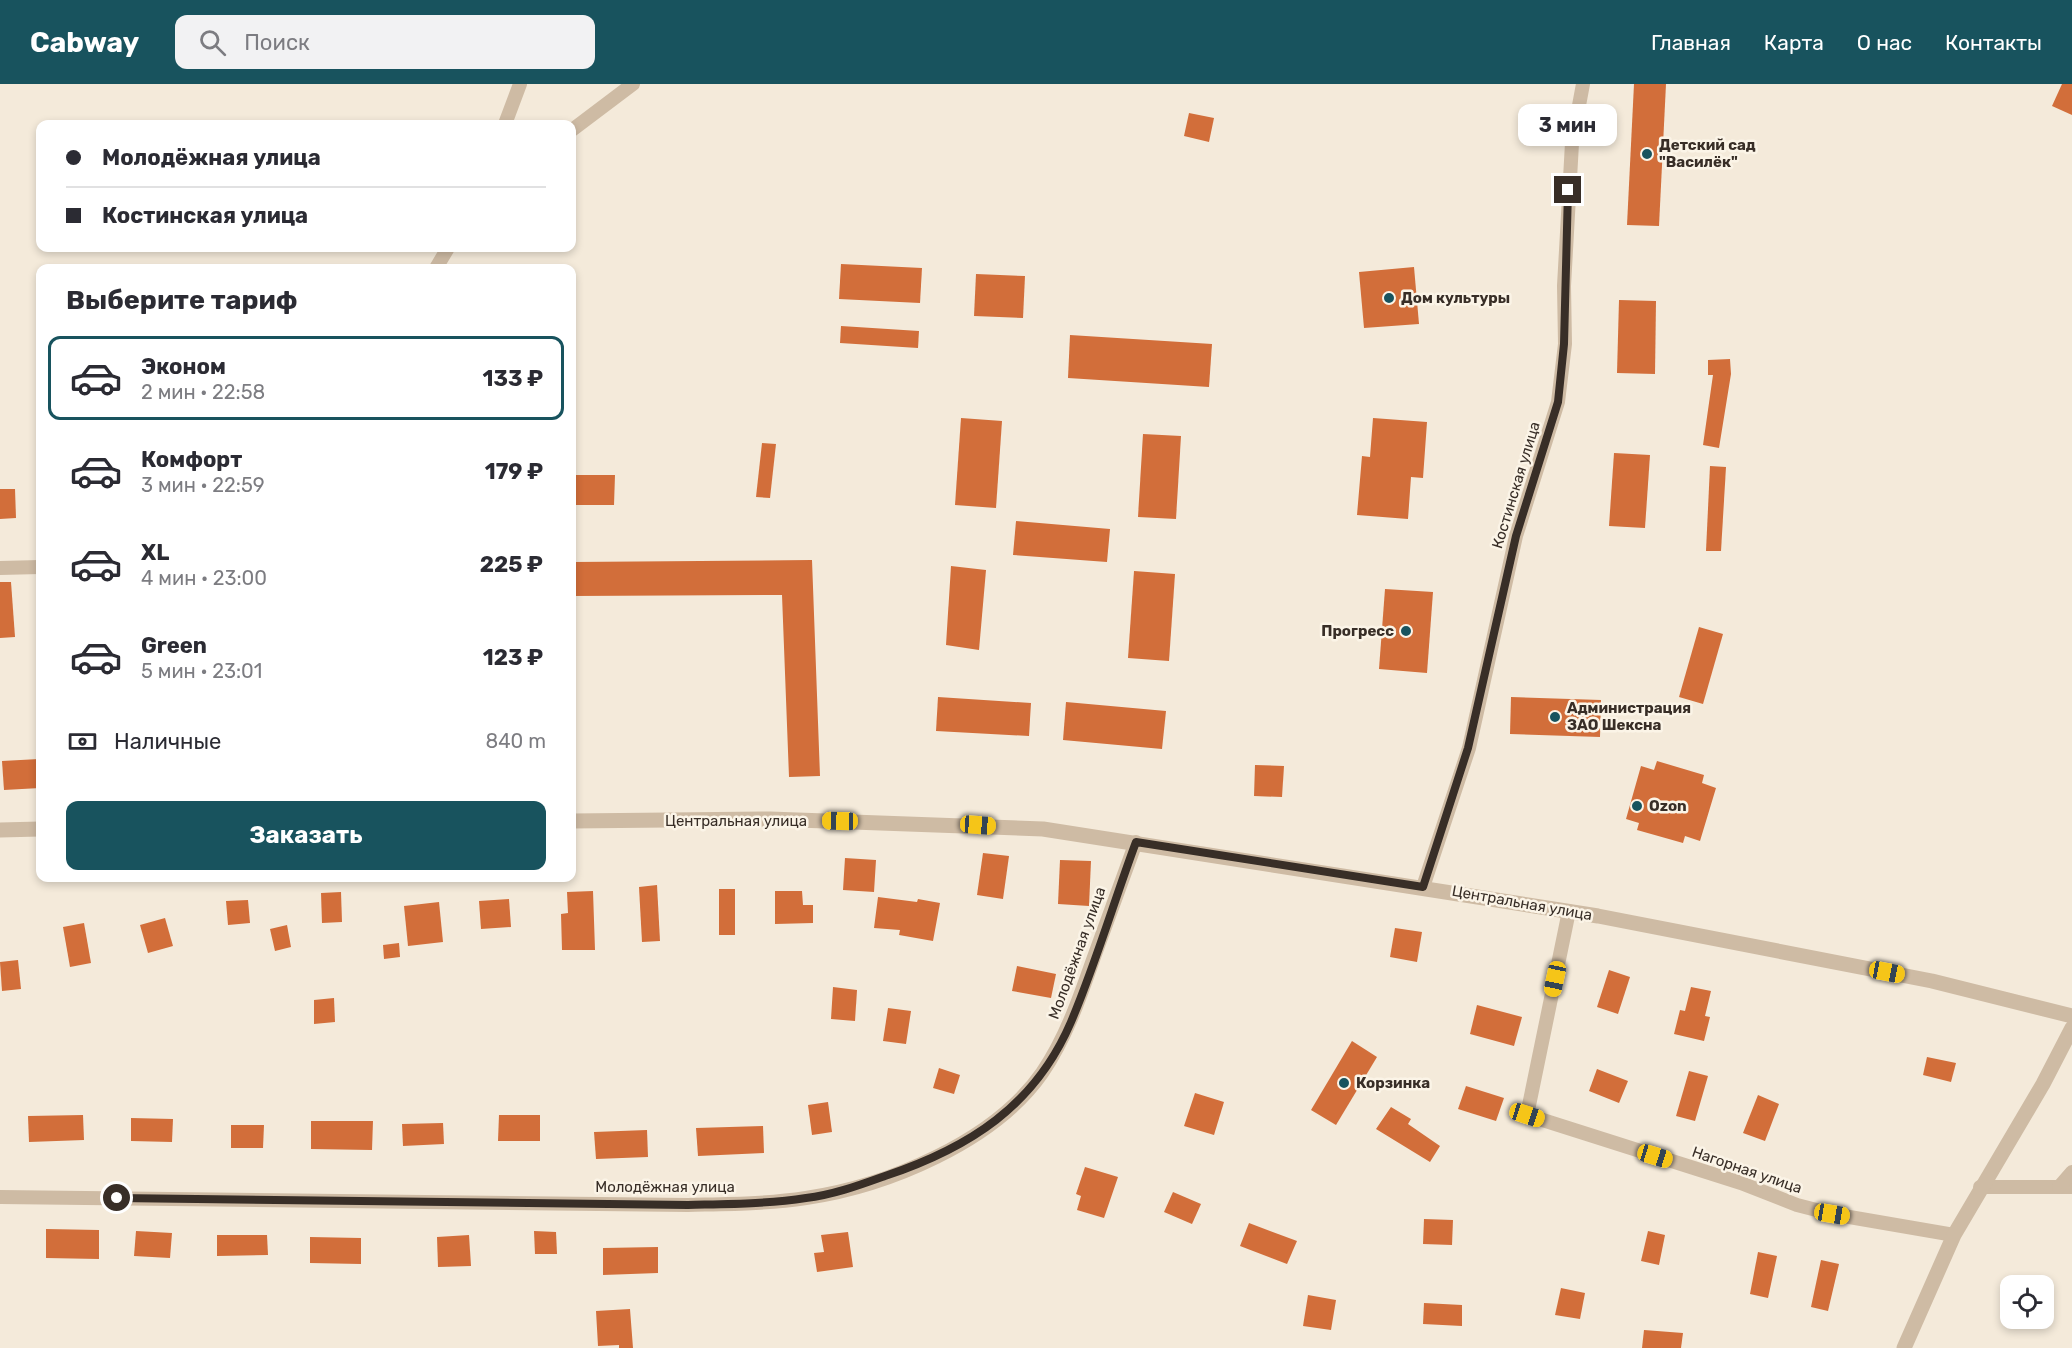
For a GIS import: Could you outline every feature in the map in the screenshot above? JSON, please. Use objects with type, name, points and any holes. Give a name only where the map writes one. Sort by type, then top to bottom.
[{"type":"street","points":[[506,120],[520,84]]},
{"type":"street","points":[[576,127],[633,84]]},
{"type":"street","name":"Костинская улица","points":[[1423,887],[1468,748],[1516,536],[1558,402],[1564,344],[1564,286],[1572,143],[1583,84]]},
{"type":"street","points":[[0,568],[36,567]]},
{"type":"street","name":"Центральная улица","points":[[576,822],[770,819],[1043,829],[1569,911],[1932,981],[2072,1016]]},
{"type":"street","points":[[0,830],[36,829]]},
{"type":"street","name":"Молодёжная улица","points":[[0,1197],[699,1205],[764,1204],[809,1198],[863,1184],[931,1160],[983,1131],[1010,1110],[1041,1073],[1071,1023],[1136,842]]},
{"type":"street","name":"Нагорная улица","points":[[1569,911],[1527,1115],[1824,1212],[1954,1235]]},
{"type":"street","points":[[1904,1348],[1954,1235],[1980,1187],[2043,1084],[2072,1028]]},
{"type":"street","points":[[1980,1187],[2065,1187],[2072,1172]]},
{"type":"building","name":"Детский сад \"Василёк\"","points":[[1634,84],[1666,84],[1659,226],[1627,225]]},
{"type":"building","points":[[2062,84],[2072,84],[2072,115],[2052,106]]},
{"type":"building","points":[[1189,113],[1214,118],[1209,142],[1184,136]]},
{"type":"building","points":[[841,264],[922,268],[920,303],[839,299]]},
{"type":"building","name":"Дом культуры","points":[[1414,267],[1419,324],[1364,328],[1359,272]]},
{"type":"building","points":[[976,274],[1025,276],[1023,318],[974,316]]},
{"type":"building","points":[[1619,300],[1656,301],[1655,374],[1617,373]]},
{"type":"building","points":[[841,326],[919,331],[918,348],[840,343]]},
{"type":"building","points":[[1070,335],[1212,344],[1209,387],[1068,378]]},
{"type":"building","points":[[1730,359],[1731,374],[1719,448],[1703,445],[1713,375],[1708,375],[1708,360]]},
{"type":"building","points":[[961,418],[1002,421],[996,508],[955,505]]},
{"type":"building","points":[[1373,418],[1427,422],[1423,478],[1411,477],[1408,519],[1357,515],[1362,456],[1370,457]]},
{"type":"building","points":[[1143,434],[1181,436],[1176,519],[1138,517]]},
{"type":"building","points":[[762,443],[776,444],[770,498],[756,497]]},
{"type":"building","points":[[1614,453],[1650,455],[1645,528],[1609,526]]},
{"type":"building","points":[[1710,466],[1726,467],[1721,551],[1706,551]]},
{"type":"building","points":[[576,475],[615,475],[614,505],[576,505]]},
{"type":"building","points":[[0,489],[15,489],[16,518],[0,519]]},
{"type":"building","points":[[1016,521],[1110,529],[1107,562],[1013,555]]},
{"type":"building","points":[[812,560],[820,776],[789,777],[782,595],[576,596],[576,562]]},
{"type":"building","points":[[951,566],[986,570],[979,650],[946,645]]},
{"type":"building","points":[[1134,571],[1175,574],[1169,661],[1128,658]]},
{"type":"building","points":[[0,582],[11,582],[15,637],[0,638]]},
{"type":"building","name":"Прогресс","points":[[1385,589],[1433,592],[1427,673],[1379,669]]},
{"type":"building","points":[[1699,627],[1723,634],[1703,704],[1679,697]]},
{"type":"building","points":[[938,697],[1031,703],[1029,736],[936,731]]},
{"type":"building","name":"Администрация ЗАО Шексна","points":[[1511,697],[1601,700],[1600,737],[1510,734]]},
{"type":"building","points":[[1066,702],[1166,711],[1162,749],[1063,740]]},
{"type":"building","points":[[36,759],[36,788],[4,790],[2,761]]},
{"type":"building","points":[[1657,761],[1704,775],[1702,783],[1716,788],[1700,841],[1685,836],[1683,843],[1637,830],[1639,823],[1626,819],[1641,766],[1654,770]]},
{"type":"building","points":[[1255,765],[1284,766],[1282,797],[1254,796]]},
{"type":"building","points":[[983,853],[1009,856],[1003,899],[977,895]]},
{"type":"building","points":[[845,858],[876,860],[874,892],[843,890]]},
{"type":"building","points":[[1060,860],[1091,861],[1089,906],[1058,904]]},
{"type":"building","points":[[657,885],[660,941],[642,942],[639,887]]},
{"type":"building","points":[[719,889],[735,889],[735,935],[719,935]]},
{"type":"building","points":[[593,891],[595,950],[562,950],[561,914],[568,913],[567,892]]},
{"type":"building","points":[[775,891],[802,891],[803,905],[813,905],[813,923],[775,924]]},
{"type":"building","points":[[341,892],[342,922],[322,923],[321,893]]},
{"type":"building","points":[[878,897],[917,902],[918,899],[940,903],[933,941],[899,935],[900,930],[874,928]]},
{"type":"building","points":[[509,899],[511,927],[481,929],[479,901]]},
{"type":"building","points":[[248,900],[250,923],[228,925],[226,901]]},
{"type":"building","points":[[439,902],[443,942],[408,946],[404,906]]},
{"type":"building","points":[[165,918],[173,946],[148,953],[140,925]]},
{"type":"building","points":[[84,923],[91,963],[70,967],[63,927]]},
{"type":"building","points":[[287,925],[291,947],[275,951],[270,929]]},
{"type":"building","points":[[1395,928],[1422,932],[1417,962],[1390,957]]},
{"type":"building","points":[[399,943],[400,957],[384,959],[383,945]]},
{"type":"building","points":[[18,960],[21,989],[2,991],[0,962]]},
{"type":"building","points":[[1017,966],[1056,974],[1051,998],[1012,991]]},
{"type":"building","points":[[1609,970],[1630,977],[1618,1014],[1597,1007]]},
{"type":"building","points":[[833,987],[857,990],[855,1021],[831,1019]]},
{"type":"building","points":[[1691,987],[1711,991],[1705,1016],[1710,1017],[1704,1041],[1674,1034],[1680,1010],[1685,1011]]},
{"type":"building","points":[[334,998],[335,1022],[314,1024],[314,1000]]},
{"type":"building","points":[[1477,1005],[1522,1017],[1514,1046],[1470,1034]]},
{"type":"building","points":[[888,1008],[911,1011],[906,1044],[883,1041]]},
{"type":"building","name":"Корзинка","points":[[1352,1041],[1377,1057],[1336,1125],[1311,1110]]},
{"type":"building","points":[[1927,1057],[1956,1063],[1951,1082],[1923,1075]]},
{"type":"building","points":[[939,1068],[960,1075],[954,1094],[933,1088]]},
{"type":"building","points":[[1597,1069],[1628,1081],[1619,1103],[1589,1091]]},
{"type":"building","points":[[1689,1071],[1708,1076],[1695,1121],[1676,1116]]},
{"type":"building","points":[[1466,1086],[1504,1098],[1496,1121],[1458,1109]]},
{"type":"building","points":[[1195,1093],[1224,1102],[1214,1135],[1184,1126]]},
{"type":"building","points":[[1758,1095],[1779,1104],[1765,1141],[1743,1133]]},
{"type":"building","points":[[828,1102],[832,1132],[812,1135],[808,1105]]},
{"type":"building","points":[[1391,1107],[1411,1119],[1408,1124],[1440,1146],[1430,1162],[1376,1129]]},
{"type":"building","points":[[83,1115],[84,1140],[29,1142],[28,1116]]},
{"type":"building","points":[[499,1115],[540,1115],[540,1141],[498,1141]]},
{"type":"building","points":[[131,1118],[173,1119],[172,1142],[131,1141]]},
{"type":"building","points":[[311,1121],[373,1121],[372,1150],[311,1149]]},
{"type":"building","points":[[443,1123],[444,1144],[403,1146],[402,1124]]},
{"type":"building","points":[[231,1125],[264,1125],[263,1148],[231,1148]]},
{"type":"building","points":[[763,1126],[764,1153],[698,1156],[696,1128]]},
{"type":"building","points":[[647,1130],[648,1157],[596,1159],[594,1132]]},
{"type":"building","points":[[1085,1167],[1118,1177],[1104,1218],[1077,1210],[1081,1196],[1076,1194]]},
{"type":"building","points":[[1173,1192],[1201,1204],[1192,1224],[1164,1212]]},
{"type":"building","points":[[1424,1219],[1453,1220],[1452,1245],[1423,1244]]},
{"type":"building","points":[[1249,1223],[1297,1241],[1287,1264],[1240,1246]]},
{"type":"building","points":[[46,1229],[99,1230],[99,1259],[46,1258]]},
{"type":"building","points":[[136,1231],[172,1233],[170,1258],[134,1256]]},
{"type":"building","points":[[534,1231],[556,1232],[557,1254],[535,1254]]},
{"type":"building","points":[[1648,1231],[1665,1235],[1659,1265],[1641,1261]]},
{"type":"building","points":[[848,1232],[853,1267],[817,1272],[814,1253],[824,1252],[821,1235]]},
{"type":"building","points":[[217,1235],[267,1235],[268,1255],[217,1256]]},
{"type":"building","points":[[469,1235],[471,1266],[438,1267],[437,1237]]},
{"type":"building","points":[[310,1237],[361,1238],[361,1264],[310,1263]]},
{"type":"building","points":[[658,1247],[658,1273],[603,1275],[603,1248]]},
{"type":"building","points":[[1758,1252],[1777,1256],[1768,1298],[1750,1294]]},
{"type":"building","points":[[1821,1260],[1839,1264],[1828,1311],[1811,1307]]},
{"type":"building","points":[[1561,1288],[1585,1293],[1580,1319],[1555,1315]]},
{"type":"building","points":[[1308,1295],[1336,1300],[1331,1330],[1303,1326]]},
{"type":"building","points":[[1424,1303],[1462,1305],[1462,1326],[1423,1324]]},
{"type":"building","points":[[630,1309],[633,1348],[619,1348],[619,1345],[598,1346],[596,1311]]},
{"type":"building","points":[[1644,1330],[1683,1333],[1681,1348],[1642,1348]]},
{"type":"place","name":"Детский сад \"Василёк\"","points":[[1647,154]]},
{"type":"place","name":"Дом культуры","points":[[1389,298]]},
{"type":"place","name":"Прогресс","points":[[1406,631]]},
{"type":"place","name":"Администрация ЗАО Шексна","points":[[1555,717]]},
{"type":"place","name":"Ozon","points":[[1637,806]]},
{"type":"place","name":"Корзинка","points":[[1344,1083]]},
{"type":"route","points":[[117,1198],[688,1205],[764,1204],[809,1198],[863,1184],[931,1160],[983,1131],[1010,1110],[1041,1073],[1071,1023],[1136,842],[1423,887],[1468,748],[1516,536],[1558,402],[1564,344],[1568,190]]}]
